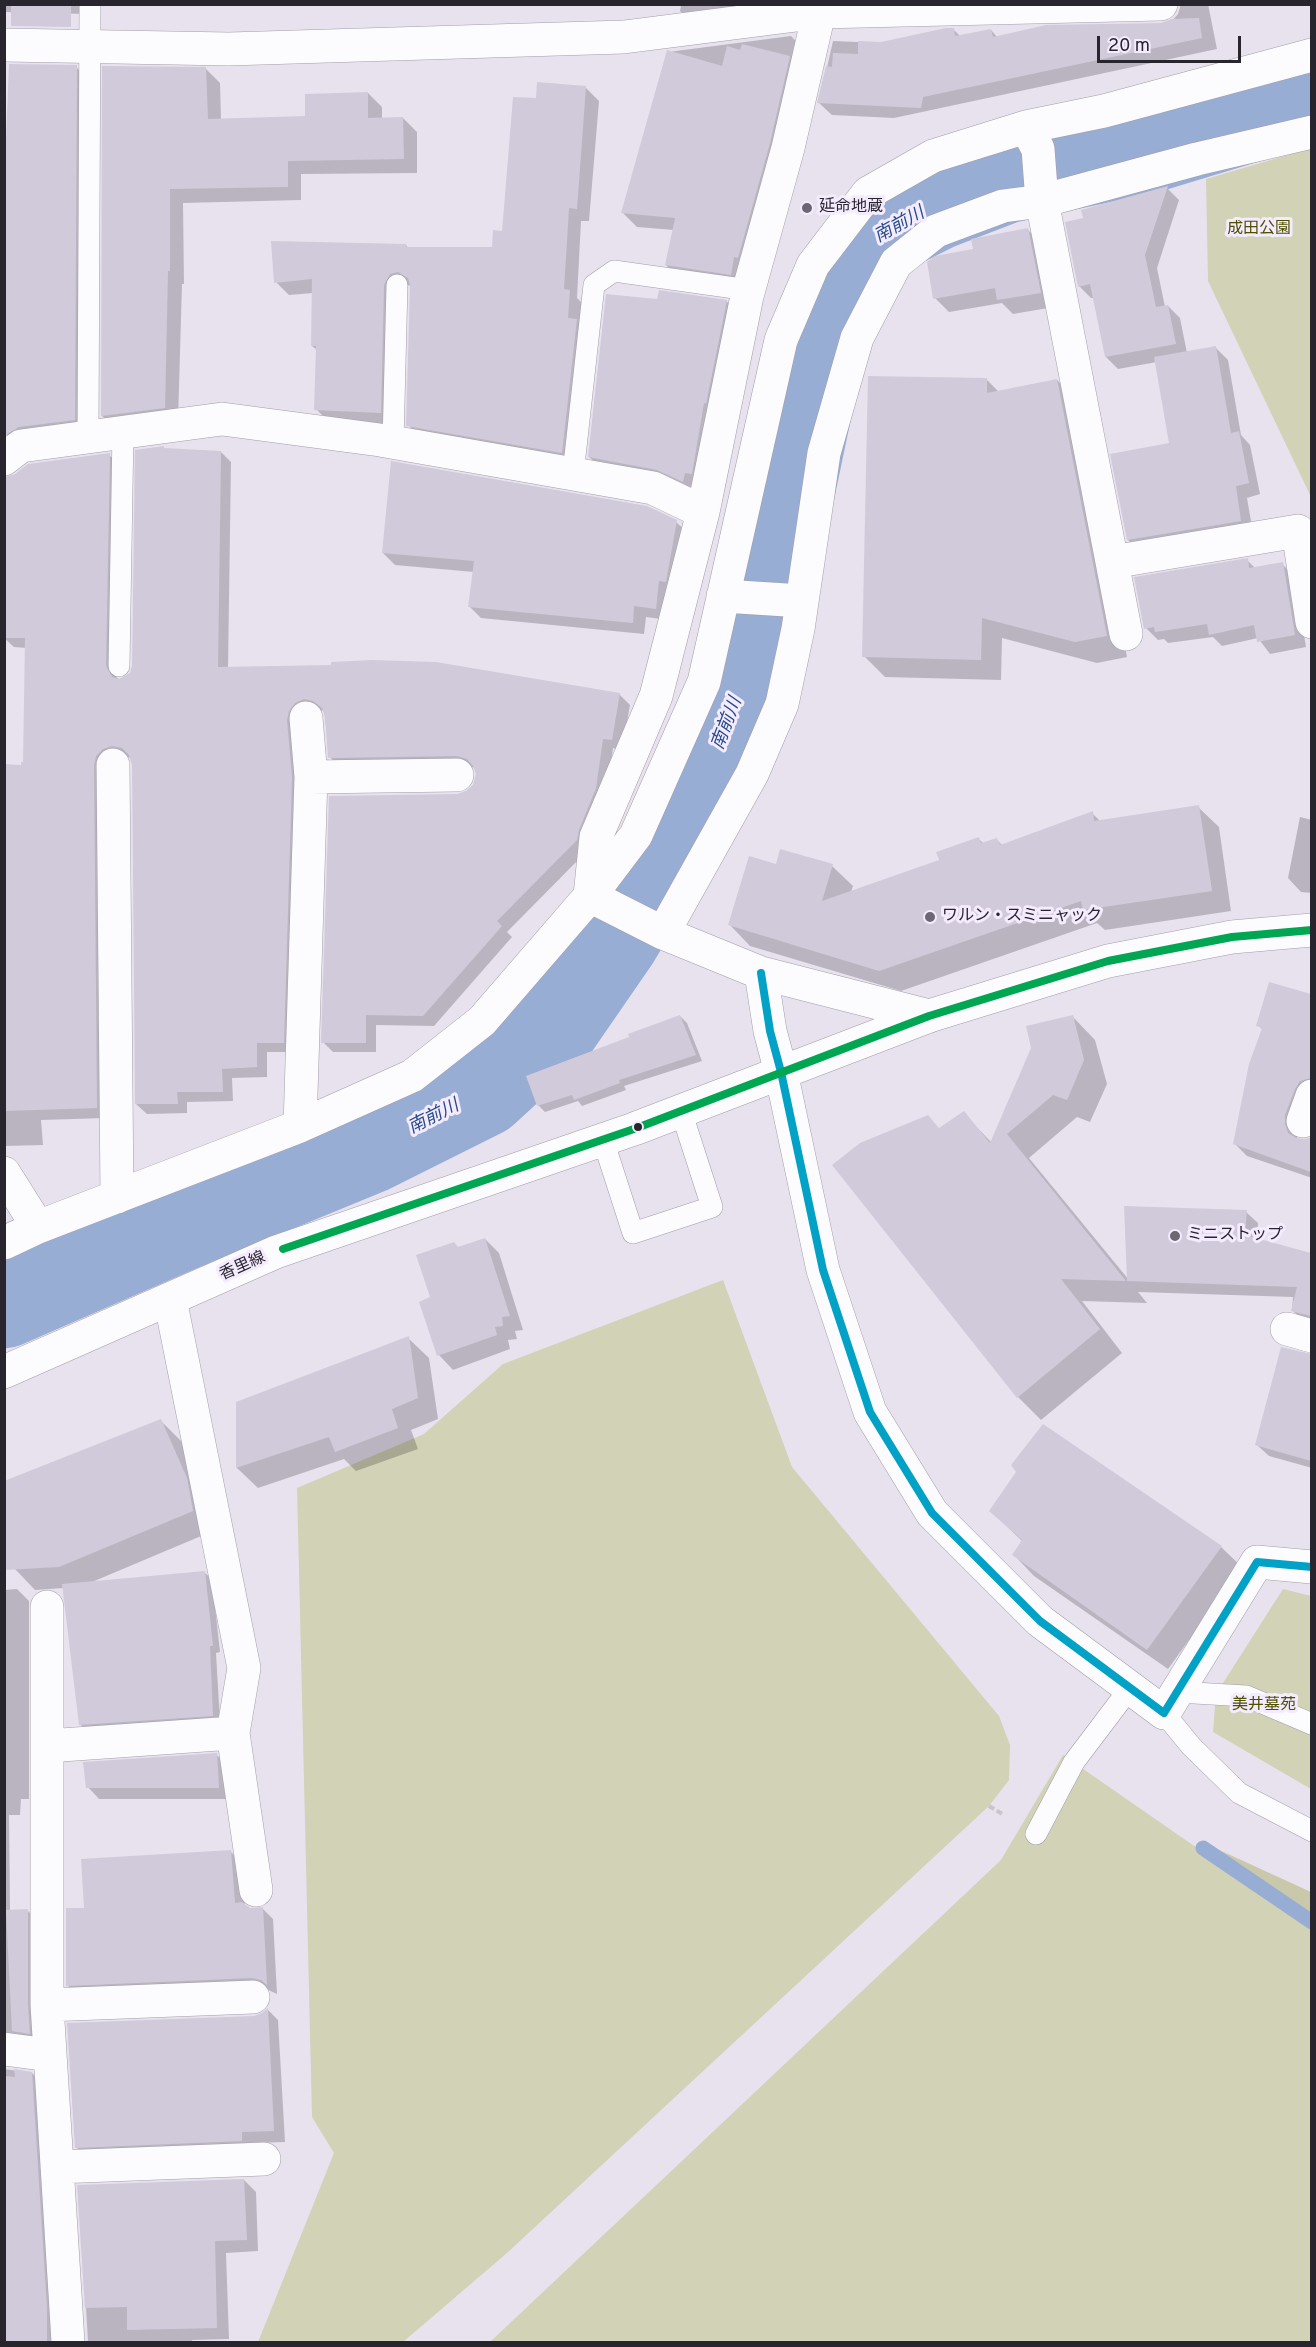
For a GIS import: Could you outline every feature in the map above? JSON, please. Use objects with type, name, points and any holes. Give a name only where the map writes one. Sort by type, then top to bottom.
[{"type":"street","points":[[4,45],[229,49],[624,37],[820,8],[1161,4]]},
{"type":"street","points":[[590,896],[596,837],[656,696],[703,512],[749,290],[788,148],[820,8]]},
{"type":"street","points":[[4,1243],[38,1227],[300,1126],[412,1076],[482,1021],[590,896],[636,835],[704,682],[782,340],[813,265],[868,193],[933,156],[1032,138],[1104,111],[1311,55]]},
{"type":"street","points":[[663,933],[752,774],[782,704],[802,601],[824,453],[857,338],[896,263],[936,231],[1003,206],[1311,132]]},
{"type":"street","points":[[1032,138],[1041,196],[1126,634]]},
{"type":"street","points":[[4,459],[21,446],[88,435],[222,419],[393,442],[653,488],[703,512]]},
{"type":"street","points":[[1112,562],[1298,531],[1311,622]]},
{"type":"street","points":[[723,596],[802,601]]},
{"type":"street","points":[[300,1126],[311,777],[306,718]]},
{"type":"street","points":[[113,765],[117,1197]]},
{"type":"street","points":[[311,777],[457,776]]},
{"type":"street","points":[[590,896],[663,933],[761,973],[929,1016]]},
{"type":"street","name":"香里線","points":[[4,1372],[276,1252],[603,1140],[929,1016],[1108,961],[1232,937],[1311,930]]},
{"type":"street","points":[[761,973],[770,1030],[823,1270],[870,1412],[932,1513],[1040,1621],[1130,1688],[1170,1702],[1257,1562],[1311,1567]]},
{"type":"street","points":[[4,1173],[38,1227]]},
{"type":"street","points":[[170,1299],[244,1668],[233,1733],[256,1890]]},
{"type":"street","points":[[47,1607],[47,2005],[68,2343]]},
{"type":"street","points":[[47,1746],[233,1733]]},
{"type":"street","points":[[47,2005],[253,1996]]},
{"type":"street","points":[[4,2049],[49,2055]]},
{"type":"street","points":[[57,2167],[264,2159]]},
{"type":"lane","points":[[88,435],[90,4]]},
{"type":"lane","points":[[573,474],[594,285],[614,271],[749,290]]},
{"type":"lane","points":[[393,442],[397,285]]},
{"type":"lane","points":[[120,666],[123,431]]},
{"type":"lane","points":[[603,1140],[633,1233],[712,1207],[681,1111]]},
{"type":"lane","points":[[1036,1834],[1074,1762],[1130,1688]]},
{"type":"lane","points":[[1311,1724],[1246,1696],[1170,1702],[1191,1746],[1239,1793],[1311,1831]]},
{"type":"green space","name":"成田公園","points":[[1311,143],[1311,497],[1208,281],[1206,179],[1288,155]]},
{"type":"green space","points":[[723,1280],[792,1467],[999,1716],[1010,1745],[1009,1780],[989,1806],[507,2253],[403,2342],[258,2342],[334,2153],[312,2117],[297,1488],[424,1434],[503,1364]]},
{"type":"green space","name":"美井墓苑","points":[[1283,1589],[1311,1596],[1311,1789],[1213,1732],[1216,1694]]},
{"type":"green space","points":[[1063,1755],[1311,1927],[1311,2342],[490,2342],[1001,1860]]},
{"type":"green space","points":[[1204,1843],[1311,1892],[1311,1917]]},
{"type":"building","points":[[11,4],[71,4],[71,27],[11,26]]},
{"type":"building","points":[[1199,18],[1202,38],[923,97],[921,108],[817,103],[826,66],[832,67],[833,53],[858,54],[858,41],[881,42],[946,28],[954,28],[955,36],[991,29],[993,37],[1046,25],[1161,23],[1172,19]]},
{"type":"building","points":[[742,44],[790,56],[770,143],[738,258],[734,257],[731,275],[665,265],[675,218],[621,213],[667,50],[722,66],[727,46],[740,50]]},
{"type":"building","points":[[9,64],[77,65],[75,420],[19,427],[5,435],[6,138]]},
{"type":"building","points":[[102,66],[206,67],[208,119],[305,116],[305,94],[368,92],[368,118],[403,117],[404,159],[288,161],[288,187],[170,189],[170,271],[168,271],[165,408],[101,416]]},
{"type":"building","points":[[537,82],[586,86],[577,209],[569,208],[564,289],[570,290],[568,318],[577,319],[562,453],[406,426],[410,285],[408,278],[398,272],[390,274],[384,285],[381,413],[314,410],[316,346],[311,346],[312,279],[274,283],[271,241],[406,244],[406,247],[492,247],[493,230],[502,231],[513,97],[536,98]]},
{"type":"building","points":[[1168,186],[1145,255],[1156,307],[1168,305],[1176,344],[1105,357],[1090,284],[1078,287],[1065,222],[1083,218],[1081,210]]},
{"type":"building","points":[[1028,228],[1041,293],[997,300],[995,288],[933,299],[927,262],[935,256],[973,249],[971,239]]},
{"type":"building","points":[[659,290],[727,300],[706,404],[704,403],[692,474],[685,473],[683,482],[657,470],[588,457],[606,294],[657,299]]},
{"type":"building","points":[[1216,346],[1231,433],[1239,431],[1249,483],[1236,486],[1241,521],[1127,540],[1110,454],[1169,443],[1154,357]]},
{"type":"building","points":[[868,376],[987,378],[987,393],[1057,379],[1107,636],[1075,642],[982,618],[981,660],[862,657]]},
{"type":"building","points":[[164,446],[164,448],[221,451],[218,667],[331,665],[331,662],[372,660],[436,662],[620,693],[612,740],[603,739],[596,788],[577,840],[497,921],[502,926],[423,1016],[366,1015],[366,1043],[321,1043],[329,796],[457,794],[473,785],[476,774],[467,759],[457,756],[328,758],[325,716],[322,708],[313,701],[304,699],[295,703],[289,711],[287,720],[292,777],[284,1043],[257,1043],[257,1067],[222,1069],[223,1092],[177,1092],[178,1104],[135,1104],[132,765],[129,755],[122,748],[112,746],[103,749],[96,756],[94,765],[97,1108],[4,1111],[4,764],[21,765],[23,762],[25,638],[4,638],[5,477],[15,474],[28,464],[110,453],[106,666],[112,677],[119,679],[130,673],[132,666],[135,450]]},
{"type":"building","points":[[391,461],[647,506],[677,520],[666,582],[659,581],[656,609],[634,606],[633,623],[468,607],[474,561],[382,553]]},
{"type":"building","points":[[1248,558],[1249,568],[1283,562],[1295,635],[1257,642],[1254,625],[1209,635],[1207,624],[1155,632],[1154,627],[1144,629],[1134,577]]},
{"type":"building","points":[[1199,805],[1212,891],[1083,910],[1081,901],[879,971],[728,925],[749,856],[776,864],[780,849],[833,864],[822,901],[939,860],[936,852],[979,837],[981,843],[997,838],[1000,845],[1093,811],[1094,821]]},
{"type":"building","points":[[1269,982],[1311,994],[1311,1078],[1300,1081],[1295,1089],[1285,1115],[1285,1124],[1288,1133],[1296,1138],[1311,1137],[1311,1172],[1233,1144],[1249,1064],[1262,1028],[1256,1026]]},
{"type":"building","points":[[680,1015],[696,1055],[619,1080],[620,1083],[574,1100],[572,1095],[537,1106],[526,1076]]},
{"type":"building","points":[[1073,1015],[1084,1060],[1067,1100],[1053,1095],[1007,1134],[1126,1281],[1061,1279],[1100,1329],[1017,1398],[832,1165],[860,1143],[928,1115],[939,1128],[964,1111],[990,1143],[1031,1048],[1026,1026]]},
{"type":"building","points":[[1124,1206],[1247,1210],[1245,1235],[1311,1253],[1311,1316],[1291,1311],[1297,1287],[1127,1281]]},
{"type":"building","points":[[485,1238],[510,1316],[502,1317],[503,1326],[495,1327],[497,1335],[437,1356],[419,1302],[430,1297],[416,1255],[454,1242],[458,1247]]},
{"type":"building","points":[[409,1336],[418,1398],[392,1409],[398,1428],[335,1452],[329,1437],[236,1468],[236,1402]]},
{"type":"building","points":[[1281,1347],[1311,1354],[1311,1461],[1255,1445]]},
{"type":"building","points":[[161,1419],[187,1478],[193,1511],[59,1567],[4,1570],[4,1481]]},
{"type":"building","points":[[1043,1424],[1222,1546],[1147,1650],[1012,1555],[1022,1540],[989,1511],[1016,1472],[1011,1465]]},
{"type":"building","points":[[205,1571],[213,1646],[210,1646],[213,1716],[79,1725],[62,1584]]},
{"type":"building","points":[[217,1753],[219,1788],[86,1788],[83,1762]]},
{"type":"building","points":[[231,1850],[235,1903],[242,1902],[250,1908],[263,1907],[267,1985],[261,1980],[252,1978],[66,1986],[66,1908],[84,1908],[81,1859]]},
{"type":"building","points":[[28,1909],[30,2034],[12,2031],[6,1910]]},
{"type":"building","points":[[268,2008],[274,2131],[242,2132],[242,2141],[75,2148],[67,2023],[254,2016]]},
{"type":"building","points":[[14,2069],[32,2072],[47,2309],[47,2343],[4,2343],[4,2076],[15,2077]]},
{"type":"building","points":[[244,2179],[247,2240],[215,2241],[217,2328],[127,2330],[127,2307],[85,2308],[77,2185]]},
{"type":"waterway","name":"南前川","points":[[4,1305],[176,1230],[370,1150],[484,1093],[556,1027],[616,940],[645,891],[716,756],[761,636],[830,307],[871,240],[936,207],[1006,180],[1151,149],[1312,100]]},
{"type":"waterway","points":[[1203,1848],[1312,1922]]},
{"type":"transit line","points":[[283,1249],[634,1129],[929,1016],[1108,961],[1232,937],[1312,930]]},
{"type":"transit line","points":[[761,973],[770,1031],[781,1072],[823,1270],[870,1412],[932,1513],[1040,1621],[1164,1713],[1257,1562],[1312,1567]]},
{"type":"place","name":"延命地蔵","points":[[807,208]]},
{"type":"place","name":"ワルン・スミニャック","points":[[930,917]]},
{"type":"place","name":"ミニストップ","points":[[1175,1236]]}]
